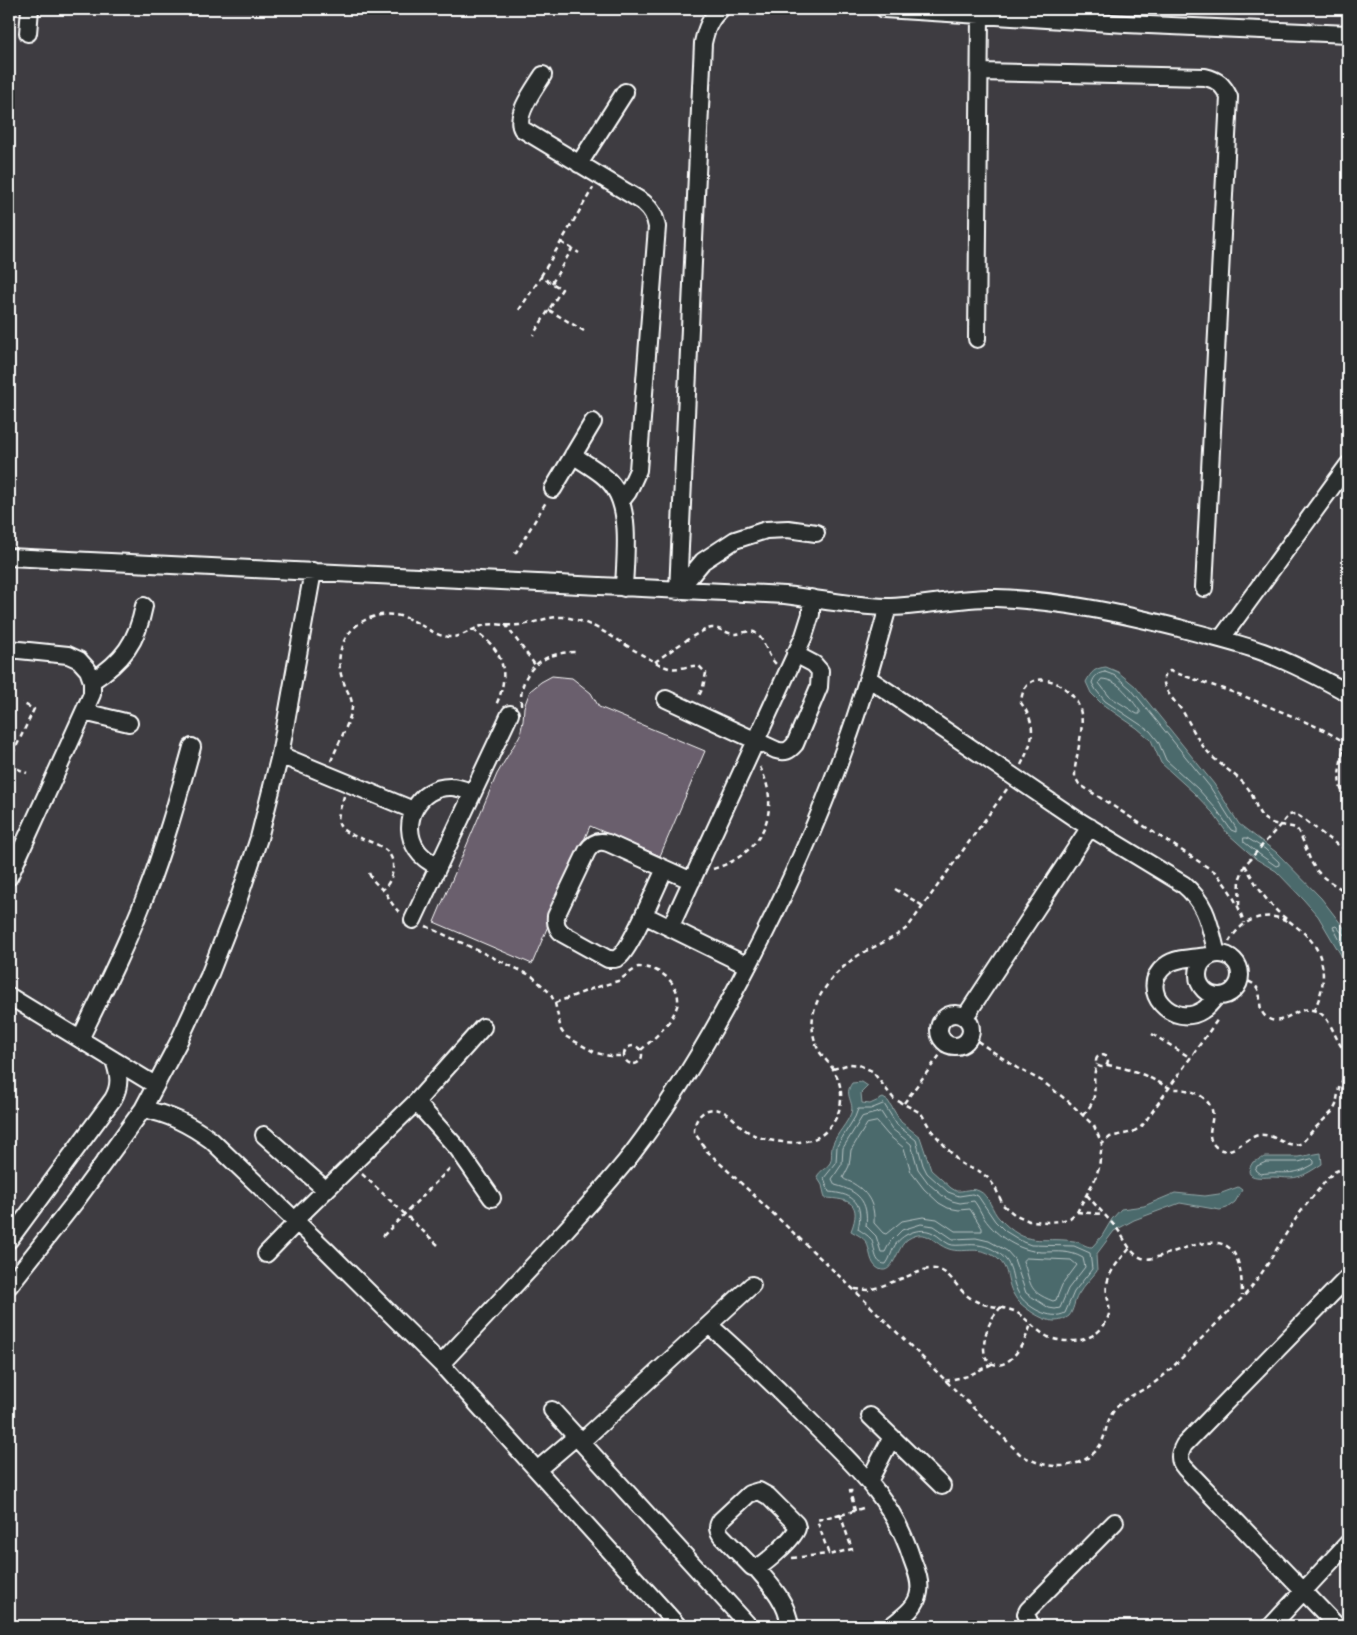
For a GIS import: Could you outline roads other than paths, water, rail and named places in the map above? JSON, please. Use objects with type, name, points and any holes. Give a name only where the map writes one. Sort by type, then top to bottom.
[{"type":"street","points":[[28,33],[30,9]]},
{"type":"street","points":[[678,591],[703,43],[707,27],[715,14],[721,9]]},
{"type":"street","points":[[884,9],[934,10],[1126,24],[1348,34]]},
{"type":"street","points":[[977,339],[980,14]]},
{"type":"street","points":[[979,72],[1204,77],[1216,80],[1224,87],[1229,97],[1204,588]]},
{"type":"street","points":[[543,75],[520,114],[519,124],[526,132],[650,208],[655,217],[657,227],[638,470],[628,492],[621,501]]},
{"type":"street","points":[[579,164],[625,92]]},
{"type":"street","points":[[553,489],[593,422]]},
{"type":"street","points":[[573,454],[604,477],[614,488],[621,501],[624,516],[624,588]]},
{"type":"street","points":[[1221,639],[1348,465]]},
{"type":"street","points":[[678,591],[703,562],[736,540],[766,530],[816,533]]},
{"type":"street","points":[[9,557],[785,595],[888,607],[960,599],[996,598],[1038,602],[1114,613],[1221,639],[1264,653],[1321,678],[1348,693]]},
{"type":"street","points":[[9,1286],[143,1109],[178,1043],[209,976],[236,907],[259,838],[280,755],[313,571]]},
{"type":"street","points":[[670,928],[809,625],[811,598]]},
{"type":"street","points":[[92,681],[108,671],[127,650],[140,625],[144,606]]},
{"type":"street","points":[[441,1364],[584,1210],[630,1156],[672,1099],[710,1038],[800,861],[847,742],[888,607]]},
{"type":"street","points":[[9,649],[68,655],[79,660],[84,665],[92,681],[92,694],[9,877]]},
{"type":"street","points":[[666,699],[753,747],[783,752],[790,750],[795,744],[819,688],[821,678],[820,671],[814,664],[795,654]]},
{"type":"street","points":[[868,678],[1015,778],[1090,827],[1171,876],[1195,894],[1203,906],[1216,955]]},
{"type":"street","points":[[84,712],[129,723]]},
{"type":"street","points":[[413,920],[510,714]]},
{"type":"street","points":[[80,1039],[114,969],[145,897],[171,823],[192,747]]},
{"type":"street","points":[[280,755],[413,810]]},
{"type":"street","points":[[438,867],[426,860],[412,842],[410,826],[413,810],[428,793],[439,788],[461,788],[473,793]]},
{"type":"street","points":[[965,1017],[1090,827]]},
{"type":"street","points":[[665,870],[644,915],[620,957],[614,960],[602,956],[558,930],[555,923],[556,916],[587,851],[596,842],[608,843],[665,870],[693,878]]},
{"type":"street","points":[[644,915],[748,966]]},
{"type":"street","points":[[1216,955],[1202,962],[1198,970],[1198,979],[1201,987],[1208,994],[1216,997],[1225,996],[1238,987],[1240,979],[1237,963],[1230,957],[1216,955],[1176,960],[1166,965],[1158,974],[1155,985],[1157,997],[1163,1006],[1172,1013],[1182,1016],[1193,1015],[1203,1010],[1216,997]]},
{"type":"street","points":[[9,996],[156,1086]]},
{"type":"street","points":[[955,1014],[965,1017],[971,1025],[970,1036],[958,1045],[948,1044],[944,1041],[939,1031],[942,1021],[945,1017],[955,1014]]},
{"type":"street","points":[[266,1254],[326,1190],[416,1102],[483,1027]]},
{"type":"street","points":[[9,1240],[114,1099],[119,1089],[119,1080],[114,1060]]},
{"type":"street","points":[[416,1102],[462,1155],[492,1198]]},
{"type":"street","points":[[143,1109],[179,1119],[196,1129],[211,1140],[296,1221],[441,1364],[678,1626]]},
{"type":"street","points":[[264,1135],[326,1190]]},
{"type":"street","points":[[1337,1626],[1185,1468],[1180,1458],[1184,1445],[1348,1278]]},
{"type":"street","points":[[537,1470],[579,1439],[752,1286]]},
{"type":"street","points":[[710,1325],[760,1371],[870,1481],[885,1501],[908,1547],[919,1582],[919,1594],[915,1604],[908,1613],[891,1626]]},
{"type":"street","points":[[552,1410],[749,1626]]},
{"type":"street","points":[[870,1416],[942,1486]]},
{"type":"street","points":[[870,1481],[892,1437]]},
{"type":"street","points":[[756,1568],[794,1534],[797,1528],[796,1524],[764,1493],[754,1492],[720,1520],[718,1530],[752,1567],[756,1568],[780,1598],[785,1607],[790,1626]]},
{"type":"street","points":[[1031,1626],[1026,1614],[1028,1610],[1115,1522]]},
{"type":"street","points":[[1271,1626],[1348,1543]]},
{"type":"water","points":[[1106,667],[1118,672],[1135,686],[1214,784],[1239,824],[1276,852],[1321,898],[1348,933],[1348,967],[1318,916],[1303,899],[1276,871],[1256,859],[1227,833],[1213,813],[1161,763],[1151,740],[1102,704],[1091,693],[1086,682],[1096,670]]},
{"type":"water","points":[[862,1082],[868,1086],[861,1093],[862,1103],[870,1104],[883,1098],[888,1101],[901,1122],[920,1137],[931,1170],[956,1191],[973,1189],[982,1193],[988,1199],[999,1218],[1009,1228],[1026,1238],[1074,1241],[1092,1247],[1121,1209],[1144,1206],[1175,1193],[1205,1196],[1219,1194],[1238,1187],[1242,1190],[1235,1202],[1227,1208],[1220,1210],[1180,1203],[1134,1220],[1114,1231],[1096,1255],[1097,1271],[1080,1292],[1069,1316],[1059,1321],[1046,1320],[1022,1305],[1011,1289],[1003,1265],[988,1253],[976,1250],[960,1251],[949,1249],[921,1235],[908,1239],[904,1243],[892,1265],[888,1268],[884,1270],[879,1269],[873,1264],[866,1242],[851,1231],[855,1214],[852,1204],[847,1201],[825,1198],[822,1185],[817,1177],[830,1163],[833,1144],[851,1113],[850,1087],[852,1083]]},
{"type":"water","points":[[1321,1153],[1322,1164],[1297,1177],[1254,1177],[1249,1172],[1253,1162],[1265,1157],[1298,1157]]}]
